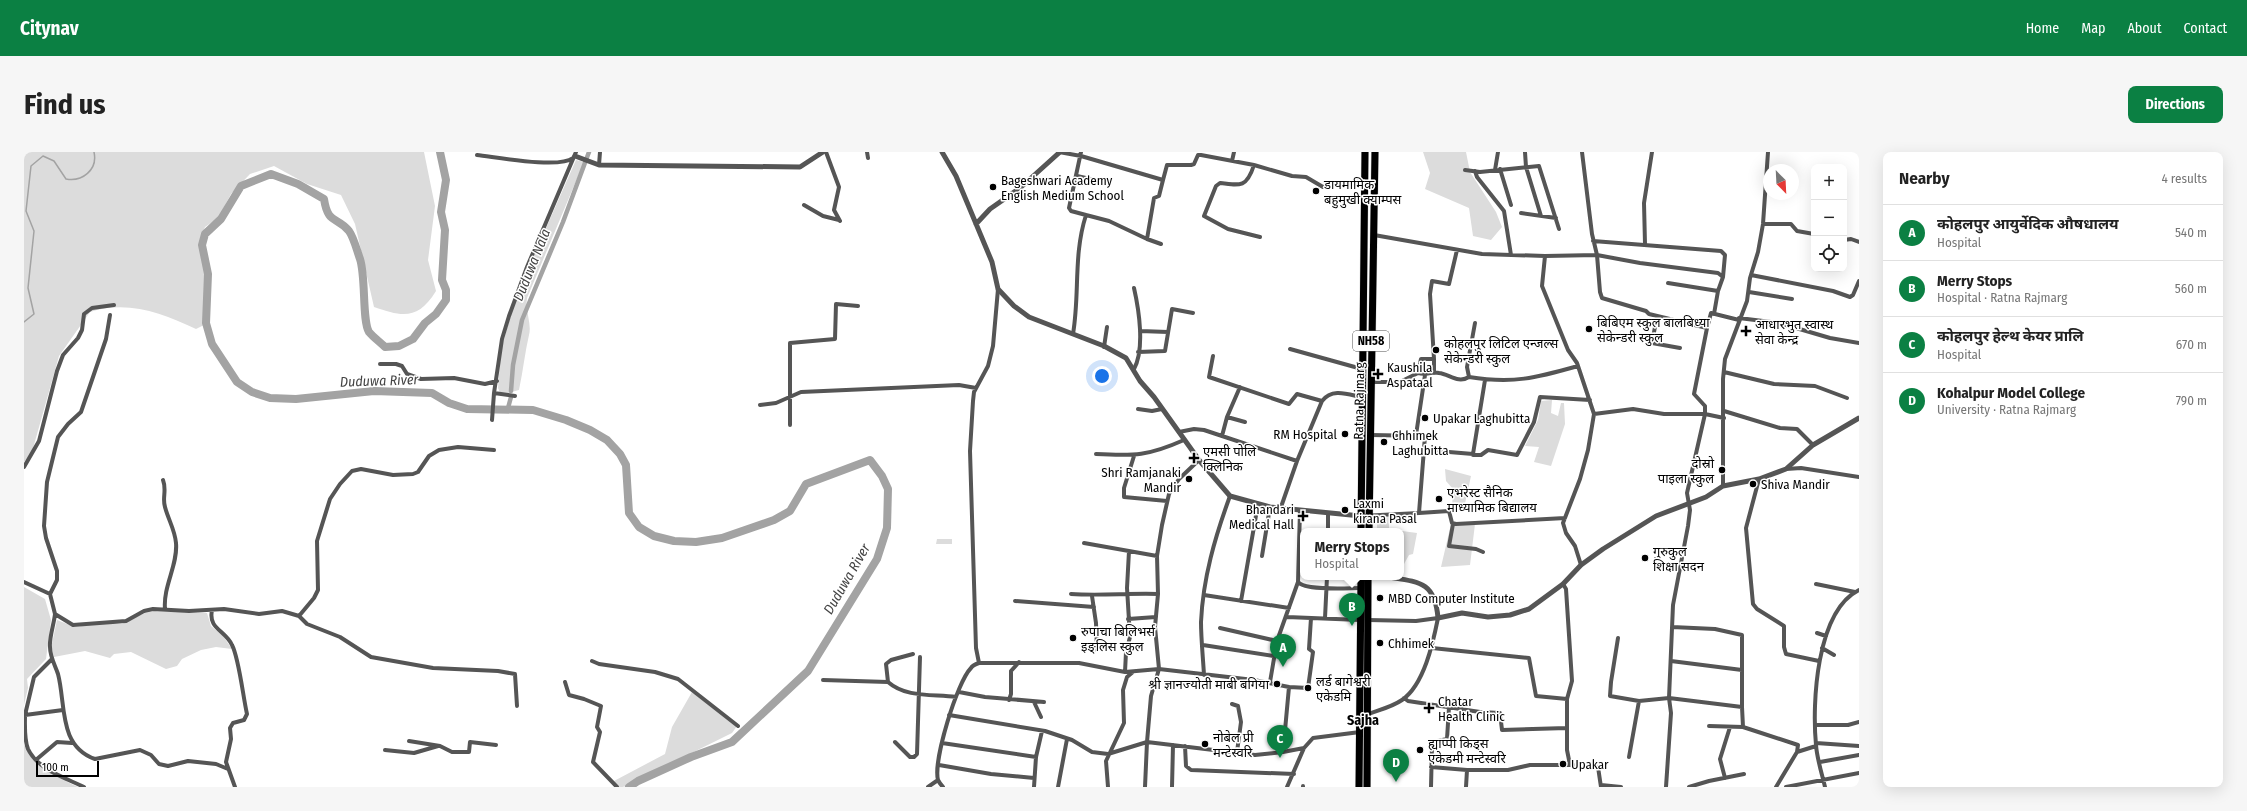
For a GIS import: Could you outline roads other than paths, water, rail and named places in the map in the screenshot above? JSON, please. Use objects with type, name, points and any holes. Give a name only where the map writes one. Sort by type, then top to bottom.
[{"type":"highway","name":"Ratna Rajmarg","points":[[1365,152],[1361,397],[1365,516],[1368,528]]},
{"type":"highway","name":"Ratna Rajmarg","points":[[1362,528],[1365,516],[1371,435],[1375,152]]},
{"type":"highway","points":[[1359,787],[1361,580]]},
{"type":"highway","points":[[1367,787],[1368,580]]},
{"type":"street","points":[[599,165],[600,152]]},
{"type":"street","points":[[575,154],[599,165],[800,167],[815,154],[825,152],[839,187],[834,210],[840,221],[824,216],[804,205]]},
{"type":"street","points":[[867,152],[868,158]]},
{"type":"street","points":[[942,152],[956,176],[992,262],[998,289],[993,346],[988,366],[976,388],[973,401],[970,451],[976,648],[979,663]]},
{"type":"street","points":[[976,224],[990,209],[1020,188],[1060,152],[1081,154],[1163,180]]},
{"type":"street","points":[[1232,161],[1234,152]]},
{"type":"street","points":[[1498,152],[1498,170],[1511,204]]},
{"type":"street","points":[[1525,152],[1526,167],[1541,216]]},
{"type":"street","points":[[1582,152],[1602,298],[1657,316],[1707,328]]},
{"type":"street","points":[[1645,244],[1644,203],[1652,152]]},
{"type":"street","points":[[1723,486],[1725,359],[1739,319],[1748,301],[1751,275],[1758,252],[1763,224],[1768,152]]},
{"type":"street","points":[[477,156],[520,161],[563,162],[569,161],[575,154]]},
{"type":"street","points":[[492,420],[494,393],[502,339],[509,316],[527,267],[575,154]]},
{"type":"street","points":[[1081,154],[1069,208],[1071,211],[1109,221],[1161,244]]},
{"type":"street","points":[[1147,238],[1154,198],[1159,196],[1167,165],[1191,165],[1194,164],[1198,155],[1254,165],[1292,176],[1306,177],[1323,187],[1364,180]]},
{"type":"street","points":[[1254,165],[1245,183],[1240,186],[1220,184],[1216,186],[1204,216],[1228,229],[1260,237]]},
{"type":"street","points":[[1465,170],[1498,170],[1539,166],[1559,229]]},
{"type":"street","points":[[1475,171],[1477,177],[1504,211],[1511,255]]},
{"type":"street","points":[[1077,176],[1108,184]]},
{"type":"street","points":[[1521,213],[1556,218]]},
{"type":"street","points":[[1073,334],[1076,319],[1079,237],[1086,215]]},
{"type":"street","points":[[1763,224],[1791,224],[1797,231],[1811,233]]},
{"type":"street","points":[[1374,235],[1482,254],[1545,256],[1597,255],[1640,263],[1718,273],[1723,277]]},
{"type":"street","points":[[1847,240],[1851,239],[1859,242]]},
{"type":"street","points":[[1593,241],[1721,251],[1725,255],[1723,277],[1718,291],[1714,314]]},
{"type":"street","points":[[1434,373],[1430,294],[1432,281],[1449,284],[1456,250]]},
{"type":"street","points":[[1545,256],[1542,286],[1568,350],[1578,366],[1594,414],[1582,472],[1563,523],[1566,533],[1575,546],[1581,565]]},
{"type":"street","points":[[1751,275],[1833,291],[1850,297],[1853,295],[1859,280]]},
{"type":"street","points":[[1668,283],[1718,291]]},
{"type":"street","points":[[1134,288],[1139,310],[1140,331],[1137,363],[1134,369]]},
{"type":"street","points":[[998,289],[1014,306],[1029,317],[1104,347],[1126,358],[1140,381],[1199,460],[1230,496],[1270,507],[1365,516],[1449,511],[1453,524],[1449,546],[1476,549],[1483,552]]},
{"type":"street","points":[[1749,292],[1792,299]]},
{"type":"street","points":[[790,425],[788,398],[790,343],[835,339],[836,304],[858,306]]},
{"type":"street","points":[[24,467],[39,441],[57,371],[63,355],[78,338],[84,314],[92,308],[114,305]]},
{"type":"street","points":[[1138,352],[1165,351],[1172,309],[1193,313]]},
{"type":"street","points":[[1666,787],[1671,713],[1669,698],[1673,605],[1688,526],[1689,502],[1687,493],[1690,475],[1705,414],[1705,406],[1694,394],[1711,313],[1739,319],[1779,323],[1830,338],[1859,343]]},
{"type":"street","points":[[110,315],[106,339],[81,412],[68,424],[58,437],[47,482],[44,526],[57,576],[50,594],[55,614],[49,646],[52,659],[58,673],[63,710],[70,738],[73,743],[88,756],[95,759],[140,750],[151,755],[159,764],[168,766],[188,761],[216,764],[228,769]]},
{"type":"street","points":[[1657,316],[1652,343],[1680,348]]},
{"type":"street","points":[[1469,378],[1467,367],[1475,323]]},
{"type":"street","points":[[1104,347],[1107,327]]},
{"type":"street","points":[[1140,331],[1168,332]]},
{"type":"street","points":[[1290,349],[1362,369]]},
{"type":"street","points":[[1213,356],[1209,377],[1289,404],[1297,394],[1322,401]]},
{"type":"street","points":[[1418,373],[1421,359],[1434,359]]},
{"type":"street","points":[[380,364],[396,364],[402,366],[407,374],[421,380],[454,378],[485,384],[496,381]]},
{"type":"street","points":[[1371,382],[1400,382],[1418,373],[1426,375],[1440,373],[1457,380],[1465,380],[1469,378],[1485,380],[1529,380],[1578,366]]},
{"type":"street","points":[[1724,372],[1774,384],[1814,386],[1847,398]]},
{"type":"street","points":[[1416,436],[1426,375]]},
{"type":"street","points":[[1473,455],[1485,380]]},
{"type":"street","points":[[760,405],[776,403],[801,392],[959,385],[976,388]]},
{"type":"street","points":[[1222,436],[1227,417],[1240,387]]},
{"type":"street","points":[[1281,507],[1297,461],[1322,401],[1326,396],[1335,392],[1361,397]]},
{"type":"street","points":[[494,393],[515,396]]},
{"type":"street","points":[[1425,450],[1481,455],[1488,450],[1517,455],[1534,422],[1540,397],[1590,400]]},
{"type":"street","points":[[1138,409],[1162,409]]},
{"type":"street","points":[[1594,414],[1633,409],[1664,414],[1705,414],[1724,418]]},
{"type":"street","points":[[1724,411],[1780,428],[1797,429],[1813,445]]},
{"type":"street","points":[[1227,417],[1245,422]]},
{"type":"street","points":[[1786,469],[1813,445],[1859,418]]},
{"type":"street","points":[[1179,432],[1194,429],[1222,436],[1297,461]]},
{"type":"street","points":[[1371,435],[1425,436],[1419,513]]},
{"type":"street","points":[[1096,454],[1134,456],[1164,449],[1184,440]]},
{"type":"street","points":[[299,616],[314,598],[318,590],[317,541],[330,499],[340,484],[352,471],[361,469],[393,475],[408,475],[418,472],[426,459],[439,450],[466,447],[494,450]]},
{"type":"street","points":[[1134,456],[1124,496],[1167,501]]},
{"type":"street","points":[[1146,787],[1147,742],[1151,696],[1159,670],[1156,618],[1158,594],[1157,556],[1167,501],[1179,479],[1199,460]]},
{"type":"street","points":[[1368,620],[1416,621],[1462,613],[1488,617],[1510,615],[1529,609],[1563,584],[1581,565],[1603,549],[1656,516],[1689,502],[1706,497],[1723,486],[1759,479],[1786,469],[1801,468],[1859,477]]},
{"type":"street","points":[[1759,479],[1746,528],[1754,604],[1757,610],[1784,626],[1784,647],[1786,654],[1818,661]]},
{"type":"street","points":[[163,480],[166,488],[164,506],[176,542],[175,558],[164,601],[165,609]]},
{"type":"street","points":[[1204,675],[1201,623],[1204,595],[1211,557],[1230,496]]},
{"type":"street","points":[[1241,601],[1258,504]]},
{"type":"street","points":[[1262,556],[1270,507]]},
{"type":"street","points":[[1300,510],[1300,528]]},
{"type":"street","points":[[1328,513],[1328,528]]},
{"type":"street","points":[[1453,524],[1565,518]]},
{"type":"street","points":[[1084,543],[1157,556]]},
{"type":"street","points":[[1125,672],[1126,652],[1130,637],[1127,593],[1129,551]]},
{"type":"street","points":[[1270,682],[1277,641],[1287,617],[1298,582],[1300,563]]},
{"type":"street","points":[[1368,714],[1384,709],[1404,698],[1414,688],[1432,648],[1438,618],[1436,600],[1428,588],[1404,579]]},
{"type":"street","points":[[1325,618],[1328,580]]},
{"type":"street","points":[[24,582],[50,594]]},
{"type":"street","points":[[1298,582],[1303,586],[1360,588]]},
{"type":"street","points":[[1563,584],[1566,589],[1572,681],[1567,699],[1567,750],[1570,765]]},
{"type":"street","points":[[1816,584],[1857,591]]},
{"type":"street","points":[[1825,787],[1816,745],[1815,703],[1818,661],[1826,636],[1844,601],[1857,591]]},
{"type":"street","points":[[1071,594],[1092,596],[1127,593],[1158,594]]},
{"type":"street","points":[[1204,595],[1289,608]]},
{"type":"street","points":[[1092,596],[1097,650]]},
{"type":"street","points":[[1016,601],[1094,607]]},
{"type":"street","points":[[55,614],[72,625],[126,621],[144,611],[165,609],[189,611],[224,609],[259,614],[282,611],[299,616],[307,624],[340,637],[371,657],[433,668],[493,671],[515,674],[517,706]]},
{"type":"street","points":[[212,610],[211,616],[213,625],[233,645],[247,714],[244,720],[230,725],[230,746],[226,762],[235,787]]},
{"type":"street","points":[[1287,617],[1360,620]]},
{"type":"street","points":[[1128,619],[1156,618]]},
{"type":"street","points":[[943,787],[938,780],[939,765],[942,743],[949,715],[956,696],[970,668],[979,663],[1018,662],[1079,664],[1125,672],[1159,670],[1270,682],[1289,687],[1308,688],[1313,652],[1309,649],[1311,618]]},
{"type":"street","points":[[1672,627],[1715,629],[1742,635],[1743,727]]},
{"type":"street","points":[[1220,628],[1277,641]]},
{"type":"street","points":[[1817,633],[1826,636]]},
{"type":"street","points":[[1618,638],[1610,696],[1638,701],[1669,698],[1742,707]]},
{"type":"street","points":[[1203,645],[1274,656]]},
{"type":"street","points":[[1432,648],[1529,658],[1536,696],[1567,699]]},
{"type":"street","points":[[1822,648],[1834,655]]},
{"type":"street","points":[[888,682],[886,664],[891,660],[913,654]]},
{"type":"street","points":[[895,742],[910,757],[914,757],[917,754],[920,657]]},
{"type":"street","points":[[52,659],[34,677],[26,702],[25,737],[28,750],[44,767],[84,787]]},
{"type":"street","points":[[592,660],[599,664],[655,672],[678,679],[738,726]]},
{"type":"street","points":[[1671,661],[1742,670]]},
{"type":"street","points":[[1009,700],[1011,694],[1011,671],[1018,662]]},
{"type":"street","points":[[1108,787],[1106,761],[1108,754],[1124,724],[1123,690],[1127,677],[1134,671]]},
{"type":"street","points":[[823,680],[888,682],[901,691],[909,693],[956,696]]},
{"type":"street","points":[[565,682],[569,695],[601,706],[597,727],[600,732],[593,762],[617,787]]},
{"type":"street","points":[[1283,752],[1289,687]]},
{"type":"street","points":[[959,692],[1035,704],[1044,702]]},
{"type":"street","points":[[1404,698],[1408,701],[1480,712],[1500,713],[1502,730],[1567,728]]},
{"type":"street","points":[[1629,757],[1638,701]]},
{"type":"street","points":[[1034,713],[1035,704]]},
{"type":"street","points":[[1035,704],[1041,717]]},
{"type":"street","points":[[1232,704],[1238,706],[1241,722],[1238,752]]},
{"type":"street","points":[[1431,787],[1433,742],[1447,739],[1450,707]]},
{"type":"street","points":[[25,715],[63,710]]},
{"type":"street","points":[[949,715],[1042,731],[1067,739],[1092,752],[1108,754],[1147,742],[1255,754],[1283,752],[1304,748]]},
{"type":"street","points":[[1816,725],[1848,725],[1859,722]]},
{"type":"street","points":[[1709,726],[1743,727],[1798,745],[1797,752],[1783,778],[1776,787]]},
{"type":"street","points":[[1725,778],[1720,759],[1730,727]]},
{"type":"street","points":[[1034,787],[1036,757],[1042,731]]},
{"type":"street","points":[[1287,787],[1294,774],[1304,748],[1313,738],[1360,732]]},
{"type":"street","points":[[1058,787],[1067,739]]},
{"type":"street","points":[[409,741],[440,746],[452,752],[469,752],[470,742],[496,745]]},
{"type":"street","points":[[37,759],[57,742],[73,743]]},
{"type":"street","points":[[942,743],[1036,757]]},
{"type":"street","points":[[1172,787],[1173,745]]},
{"type":"street","points":[[1797,752],[1816,745],[1859,746]]},
{"type":"street","points":[[385,750],[414,753],[440,746]]},
{"type":"street","points":[[1185,746],[1186,766],[1191,770],[1294,774]]},
{"type":"street","points":[[1820,762],[1859,755]]},
{"type":"street","points":[[939,765],[991,774],[1034,778]]},
{"type":"street","points":[[1431,767],[1467,770],[1508,770],[1530,765],[1598,767],[1601,786],[1621,787]]},
{"type":"street","points":[[1466,787],[1467,770]]},
{"type":"street","points":[[1783,778],[1786,787],[1859,773]]},
{"type":"street","points":[[1689,787],[1691,785],[1744,774]]},
{"type":"street","points":[[928,787],[938,780]]},
{"type":"waterway","points":[[24,322],[34,314],[28,288],[34,231],[26,211],[31,166],[43,156],[54,161],[66,179],[78,179],[88,173],[94,164],[94,152]]},
{"type":"waterway","name":"Duduwa River","points":[[440,152],[446,180],[441,212],[445,230],[442,280],[446,290],[446,300],[436,314],[425,323],[413,339],[399,346],[385,347],[369,332],[365,318],[363,276],[360,259],[349,231],[345,226],[331,217],[328,213],[324,199],[298,184],[271,174],[241,186],[221,219],[205,234],[202,245],[208,274],[206,323],[212,344],[237,382],[252,392],[270,398],[296,399],[374,391],[432,393],[449,403],[467,409],[533,410],[566,420],[590,430],[607,440],[620,454],[626,465],[629,513],[639,527],[654,536],[674,541],[696,542],[722,538],[774,520],[790,511],[806,484],[870,460],[882,476],[888,489],[887,528],[877,559],[808,671],[732,742],[691,757],[638,781],[629,787]]},
{"type":"waterway","name":"Duduwa Nala","points":[[511,391],[513,365],[522,320],[563,222],[589,152]]},
{"type":"waterway","name":"Duduwa Nala","points":[[508,408],[511,397]]},
{"type":"place","name":"Bageshwari Academy English Medium School","points":[[993,187]]},
{"type":"place","name":"डायमामिक बहुमुखी क्याम्पस","points":[[1316,191]]},
{"type":"place","name":"बिबिएम स्कुल बालबिध्या सेकेन्डरी स्कुल","points":[[1589,329]]},
{"type":"place","name":"आधारभुत स्वास्थ सेवा केन्द्र","points":[[1746,331]]},
{"type":"place","name":"कोहलपुर लिटिल एन्जल्स सेकेन्डरी स्कुल","points":[[1436,350]]},
{"type":"place","name":"Kaushila Aspataal","points":[[1378,374]]},
{"type":"place","name":"Upakar Laghubitta","points":[[1425,418]]},
{"type":"place","name":"RM Hospital","points":[[1345,434]]},
{"type":"place","name":"Chhimek Laghubitta","points":[[1384,442]]},
{"type":"place","name":"एमसी पोलि क्लिनिक","points":[[1194,458]]},
{"type":"place","name":"दोस्रो पाइला स्कुल","points":[[1722,470]]},
{"type":"place","name":"Shri Ramjanaki Mandir","points":[[1189,479]]},
{"type":"place","name":"Shiva Mandir","points":[[1753,484]]},
{"type":"place","name":"एभरेस्ट सैनिक माध्यामिक बिद्यालय","points":[[1439,499]]},
{"type":"place","name":"Laxmi kirana Pasal","points":[[1345,510]]},
{"type":"place","name":"Bhandari Medical Hall","points":[[1303,516]]},
{"type":"place","name":"गुरुकुल शिक्षा सदन","points":[[1645,558]]},
{"type":"place","name":"MBD Computer Institute","points":[[1380,598]]},
{"type":"place","name":"Merry Stops","points":[[1352,626]]},
{"type":"place","name":"रुपाचा बिलिभर्स इङ्लिस स्कुल","points":[[1073,638]]},
{"type":"place","name":"Chhimek","points":[[1380,643]]},
{"type":"place","name":"कोहलपुर आयुर्वेदिक औषधालय","points":[[1283,667]]},
{"type":"place","name":"श्री ज्ञानज्योती माबी बगिया","points":[[1277,684]]},
{"type":"place","name":"लर्ड बागेश्वरी एकेडमि","points":[[1308,688]]},
{"type":"place","name":"Chatar Health Clinic","points":[[1429,708]]},
{"type":"place","name":"नोबेल प्री मन्टेस्वरि","points":[[1205,744]]},
{"type":"place","name":"ह्याप्पी किड्स एकेडमी मन्टेस्वरि","points":[[1420,750]]},
{"type":"place","name":"कोहलपुर हेल्थ केयर प्रालि","points":[[1280,758]]},
{"type":"place","name":"Upakar","points":[[1563,764]]},
{"type":"place","name":"Kohalpur Model College","points":[[1396,782]]},
{"type":"district","name":"Sajha","points":[[1363,720]]}]
